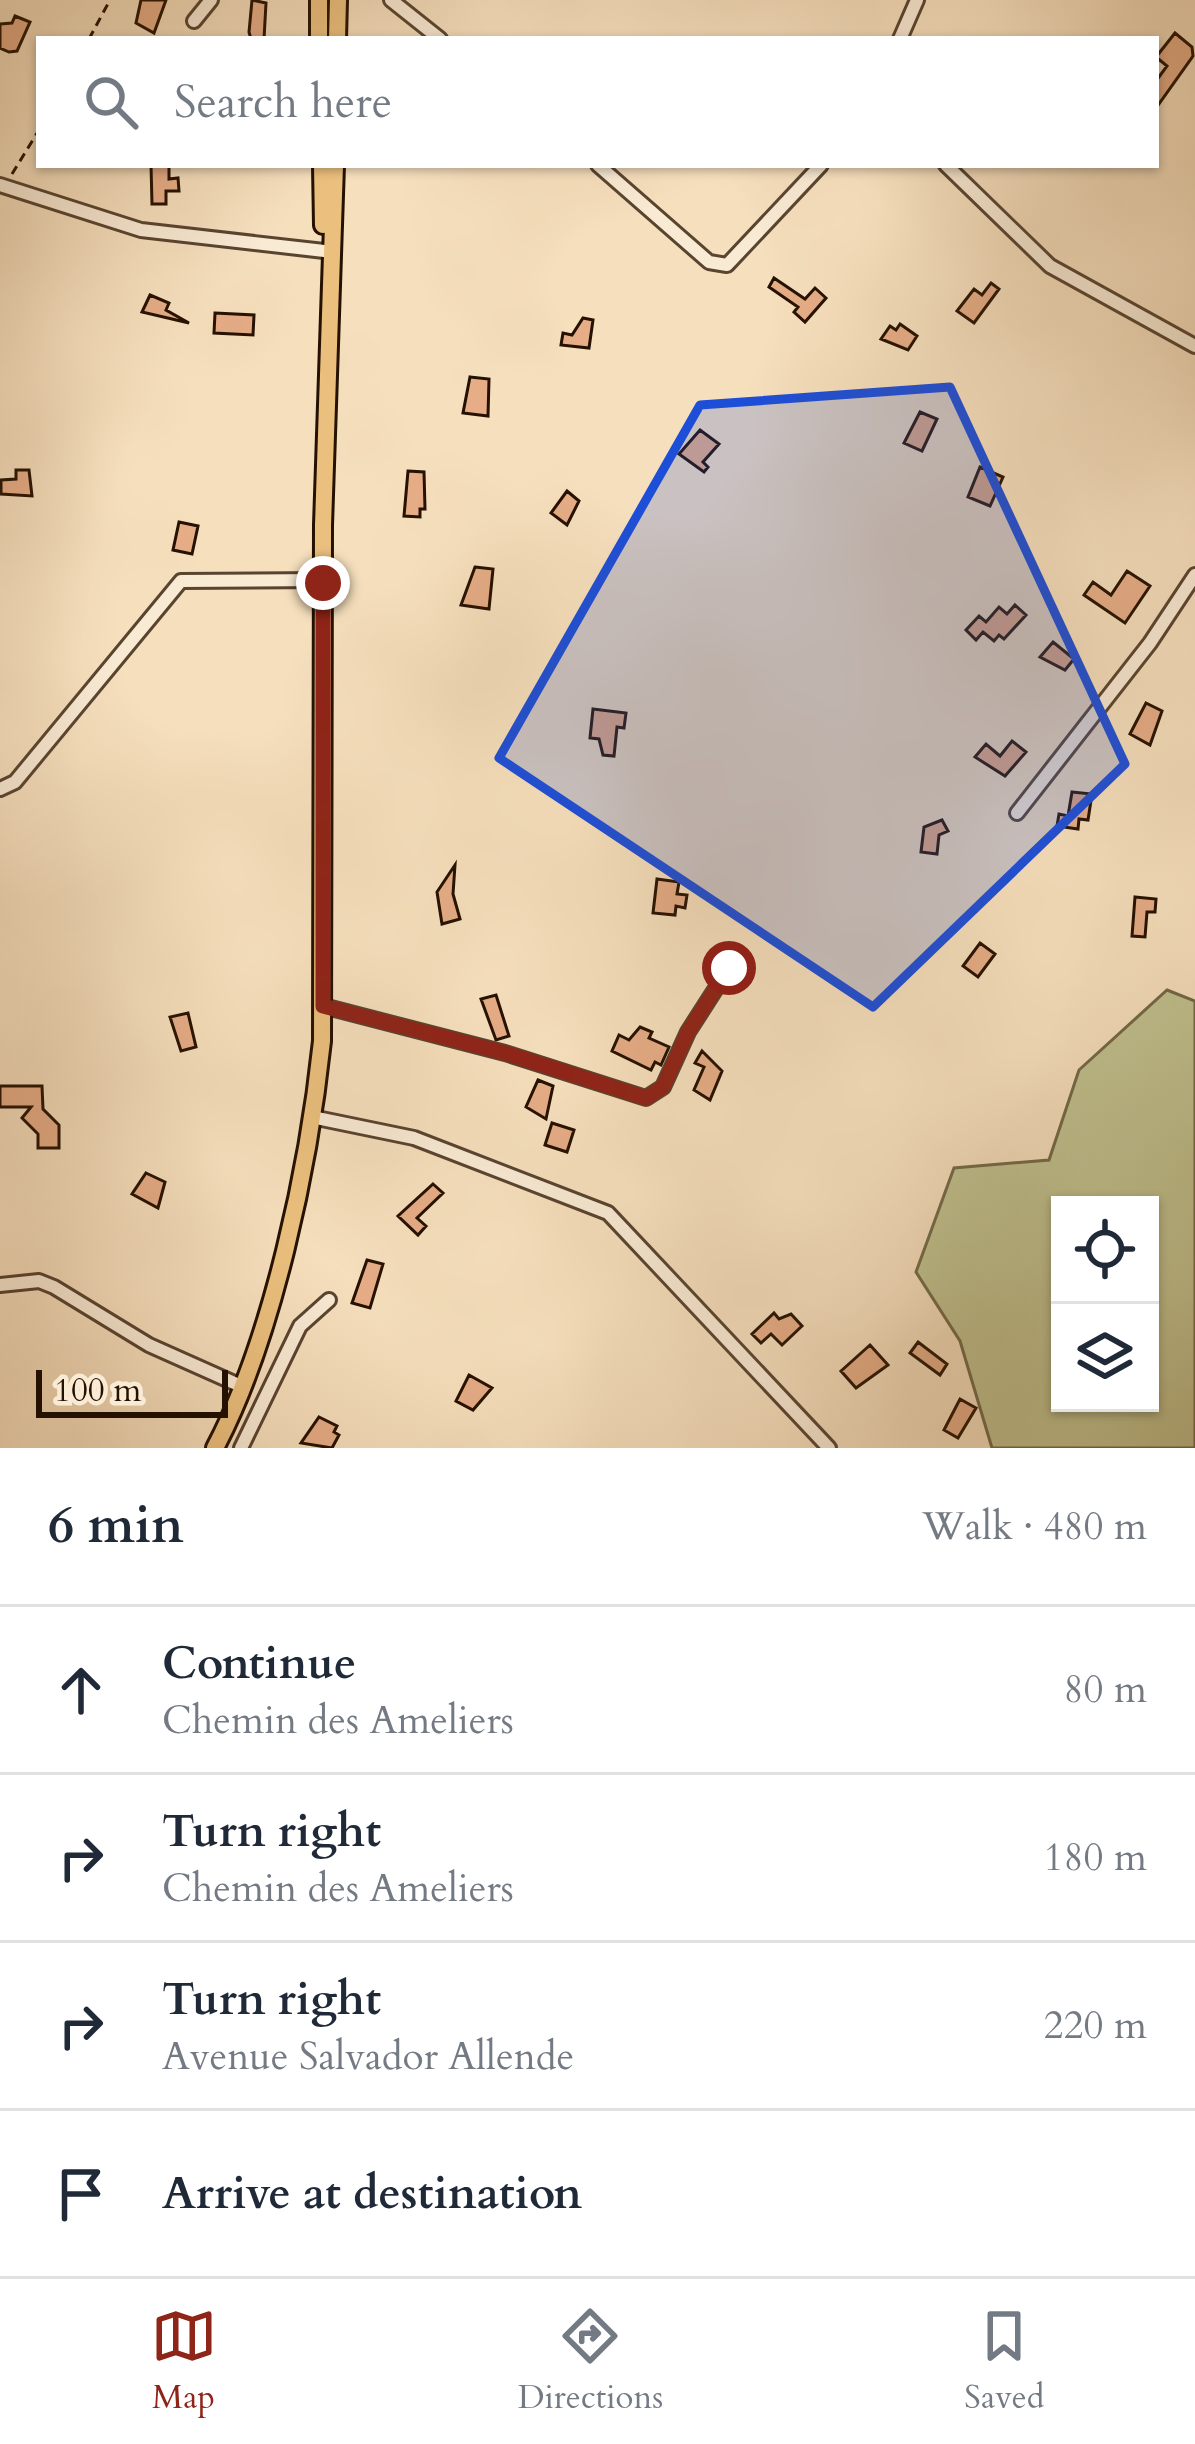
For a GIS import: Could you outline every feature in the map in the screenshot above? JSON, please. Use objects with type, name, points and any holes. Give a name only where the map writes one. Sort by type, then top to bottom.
[{"type":"main road","points":[[319,0],[319,36]]},
{"type":"main road","points":[[338,0],[338,36]]},
{"type":"main road","points":[[215,1448],[258,1343],[312,1117],[323,1006],[328,251],[322,168]]},
{"type":"main road","points":[[328,251],[335,168]]},
{"type":"street","points":[[194,21],[211,0]]},
{"type":"street","points":[[391,0],[436,36]]},
{"type":"street","points":[[901,36],[917,0]]},
{"type":"street","points":[[601,168],[709,262],[727,265],[818,168]]},
{"type":"street","points":[[949,168],[1050,266],[1195,346]]},
{"type":"street","points":[[2,187],[141,230],[328,251]]},
{"type":"street","points":[[1017,813],[1150,643],[1195,575]]},
{"type":"street","points":[[0,789],[15,782],[181,581],[323,580]]},
{"type":"street","points":[[323,1006],[505,1053],[646,1098],[663,1087],[688,1032],[729,968]]},
{"type":"street","points":[[312,1117],[414,1138],[608,1213],[830,1448]]},
{"type":"street","points":[[0,1285],[38,1281],[54,1287],[149,1345],[241,1386]]},
{"type":"street","points":[[242,1448],[300,1326],[329,1300]]},
{"type":"path","points":[[91,36],[110,0]]},
{"type":"path","points":[[2,187],[36,135]]},
{"type":"highlighted area","points":[[950,387],[1125,764],[873,1007],[499,758],[700,405]]},
{"type":"green space","points":[[1167,990],[1195,1001],[1195,1448],[992,1448],[960,1341],[916,1272],[954,1168],[1049,1160],[1079,1070]]},
{"type":"building","points":[[141,0],[166,0],[154,33],[136,23]]},
{"type":"building","points":[[252,0],[266,3],[264,36],[249,32]]},
{"type":"building","points":[[15,16],[30,22],[17,51],[9,52],[0,48],[0,24],[12,23]]},
{"type":"building","points":[[1175,33],[1192,47],[1193,56],[1159,104],[1159,77],[1167,66],[1159,53]]},
{"type":"building","points":[[151,168],[169,168],[169,179],[178,178],[179,191],[166,191],[166,204],[152,204]]},
{"type":"building","points":[[774,278],[805,299],[815,288],[826,298],[805,322],[794,312],[798,307],[769,287]]},
{"type":"building","points":[[991,283],[999,289],[974,323],[957,311],[974,289],[982,295]]},
{"type":"building","points":[[150,295],[169,303],[166,310],[189,323],[142,312]]},
{"type":"building","points":[[215,313],[254,315],[253,335],[214,333]]},
{"type":"building","points":[[583,318],[593,320],[589,348],[561,345],[563,333],[572,335]]},
{"type":"building","points":[[900,324],[917,336],[908,350],[881,339],[890,326],[896,330]]},
{"type":"building","points":[[470,377],[489,379],[488,416],[463,413]]},
{"type":"building","points":[[920,412],[937,419],[922,451],[904,443]]},
{"type":"building","points":[[700,430],[719,444],[703,462],[708,467],[704,472],[679,454]]},
{"type":"building","points":[[980,467],[1003,477],[990,506],[968,497]]},
{"type":"building","points":[[16,470],[29,470],[32,496],[1,494],[1,480],[16,479]]},
{"type":"building","points":[[408,471],[424,472],[425,509],[420,509],[420,517],[404,516]]},
{"type":"building","points":[[567,491],[579,501],[567,525],[551,513]]},
{"type":"building","points":[[179,522],[198,526],[192,554],[173,550]]},
{"type":"building","points":[[475,567],[493,569],[489,609],[461,605]]},
{"type":"building","points":[[1127,571],[1150,586],[1125,623],[1084,595],[1093,582],[1111,595]]},
{"type":"building","points":[[1015,605],[1026,615],[1004,639],[999,635],[994,641],[983,632],[976,640],[966,630],[979,616],[986,622],[999,607],[1007,614]]},
{"type":"building","points":[[1053,642],[1074,659],[1065,670],[1040,657]]},
{"type":"building","points":[[1146,703],[1162,711],[1150,745],[1130,734]]},
{"type":"building","points":[[593,709],[626,713],[624,728],[617,727],[614,756],[603,755],[599,739],[590,738]]},
{"type":"building","points":[[1012,741],[1026,752],[1005,776],[975,757],[986,744],[1000,756]]},
{"type":"building","points":[[1072,792],[1092,794],[1088,820],[1079,819],[1078,829],[1057,826],[1059,814],[1068,816]]},
{"type":"building","points":[[942,820],[948,831],[939,835],[937,854],[921,852],[924,827]]},
{"type":"building","points":[[455,865],[453,894],[460,919],[442,924],[437,892]]},
{"type":"building","points":[[657,879],[679,882],[677,894],[687,895],[685,908],[676,906],[675,915],[653,913]]},
{"type":"building","points":[[1135,897],[1156,899],[1155,912],[1147,912],[1145,937],[1132,936]]},
{"type":"building","points":[[980,943],[995,954],[978,977],[963,966]]},
{"type":"building","points":[[496,995],[509,1036],[496,1040],[481,999]]},
{"type":"building","points":[[188,1013],[196,1047],[181,1051],[170,1017]]},
{"type":"building","points":[[640,1027],[652,1032],[649,1038],[669,1047],[661,1065],[655,1062],[651,1070],[612,1051],[619,1035],[629,1040]]},
{"type":"building","points":[[702,1051],[722,1071],[710,1100],[694,1090],[704,1067],[695,1063]]},
{"type":"building","points":[[538,1080],[553,1086],[546,1119],[526,1107]]},
{"type":"building","points":[[0,1086],[42,1086],[43,1109],[59,1125],[59,1148],[38,1148],[38,1134],[22,1118],[31,1107],[0,1107]]},
{"type":"building","points":[[552,1123],[574,1130],[567,1152],[545,1145]]},
{"type":"building","points":[[146,1173],[165,1182],[158,1208],[132,1194]]},
{"type":"building","points":[[433,1184],[443,1193],[417,1218],[426,1226],[418,1235],[398,1216]]},
{"type":"building","points":[[367,1260],[383,1264],[370,1308],[352,1303]]},
{"type":"building","points":[[774,1313],[779,1319],[791,1314],[802,1326],[782,1345],[771,1334],[761,1343],[752,1334]]},
{"type":"building","points":[[918,1342],[947,1364],[940,1375],[910,1353]]},
{"type":"building","points":[[870,1345],[888,1365],[856,1388],[841,1371]]},
{"type":"building","points":[[469,1375],[492,1388],[473,1410],[456,1401]]},
{"type":"building","points":[[960,1399],[976,1408],[958,1438],[944,1430]]},
{"type":"building","points":[[319,1417],[337,1426],[334,1432],[339,1435],[332,1448],[301,1443]]},
{"type":"route","points":[[323,583],[323,1006],[505,1053],[646,1098],[663,1087],[688,1032],[729,968]]}]
